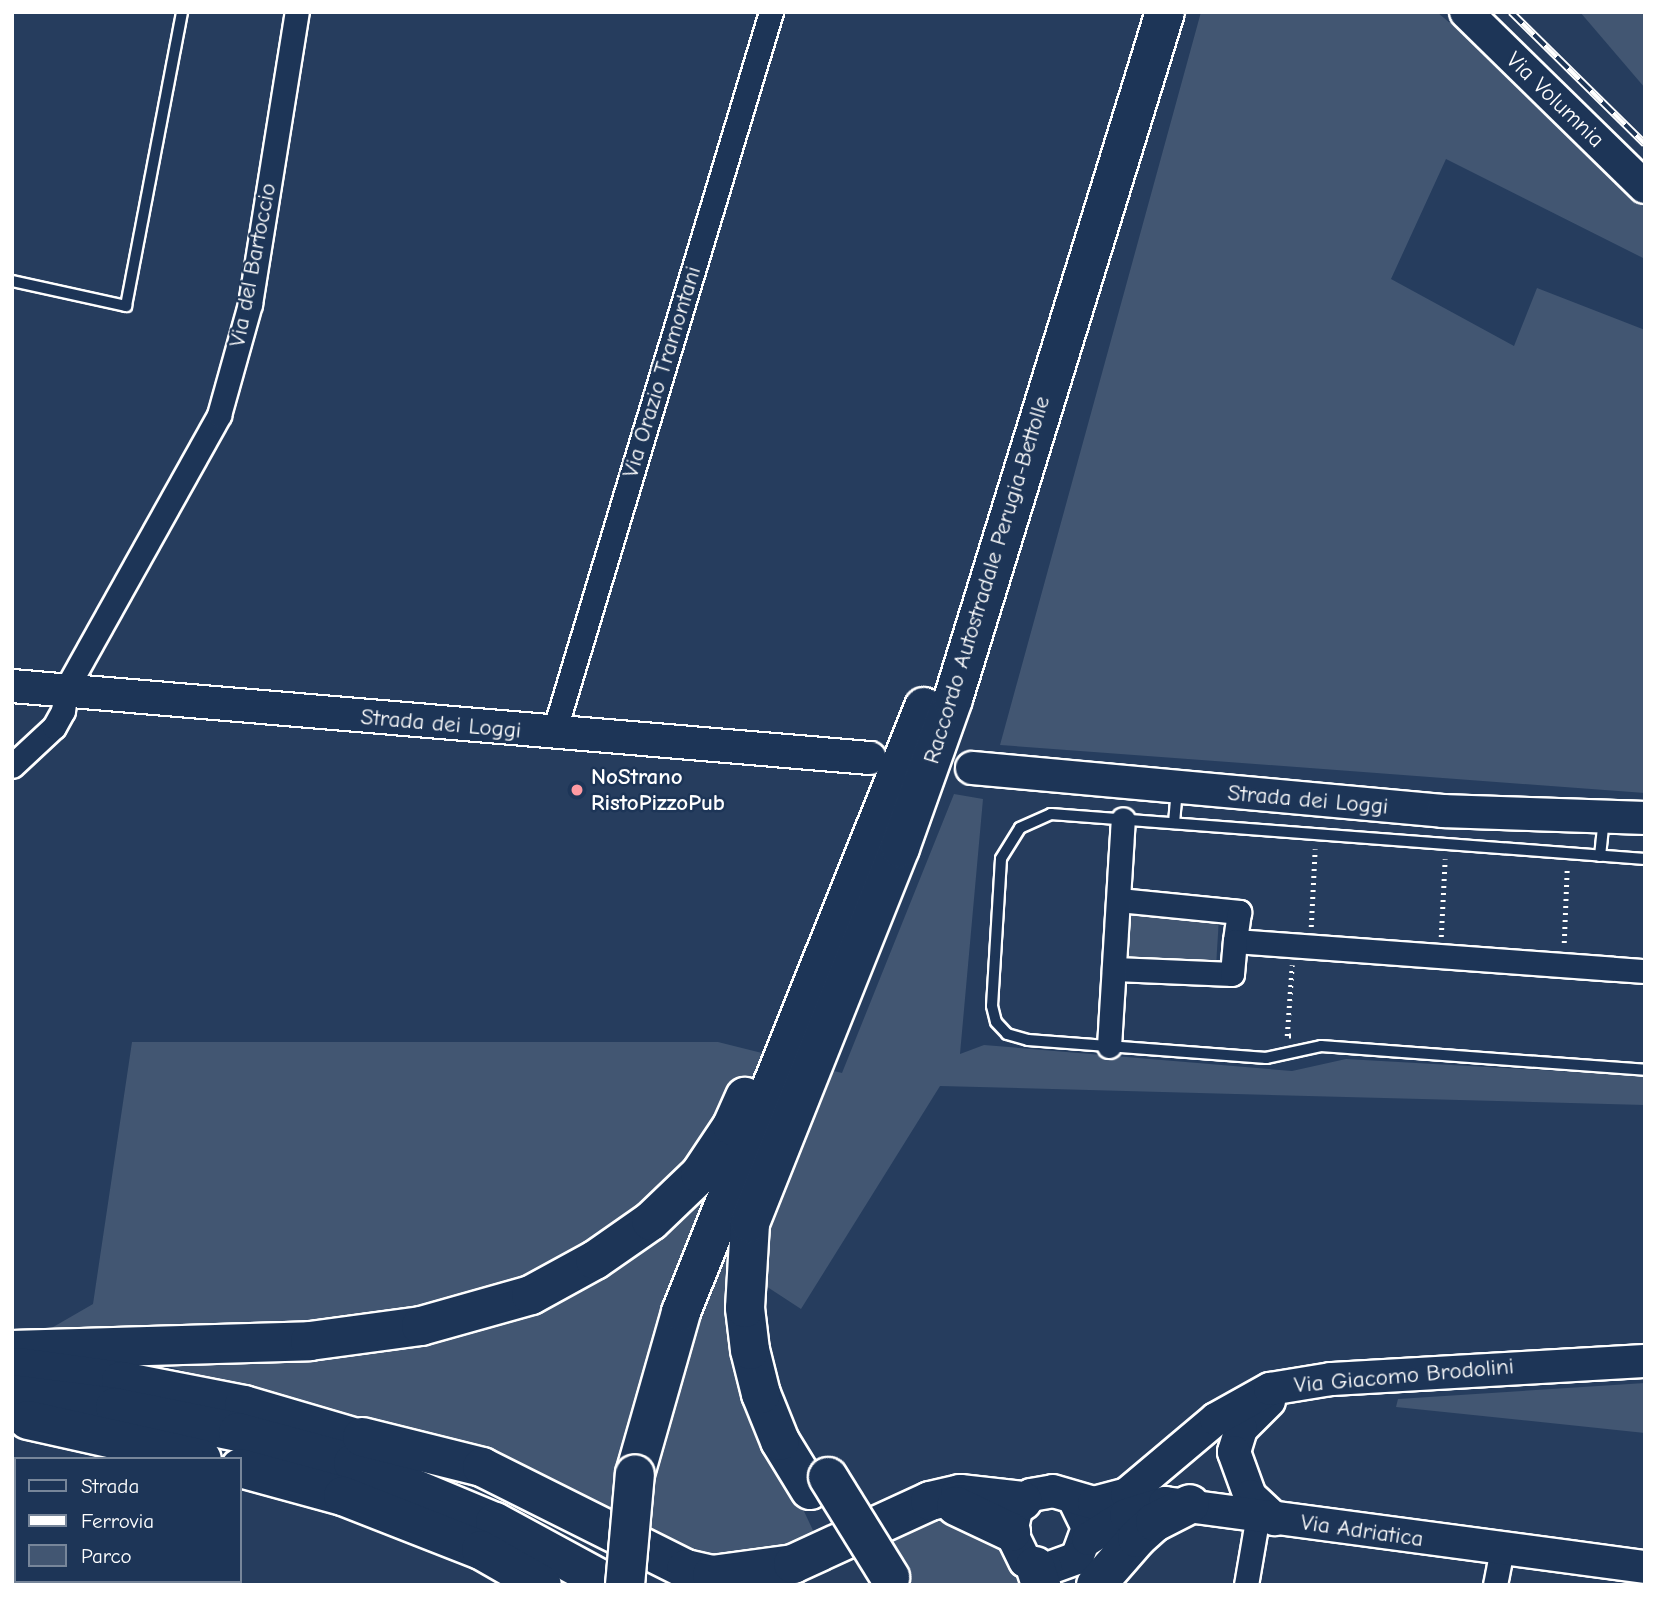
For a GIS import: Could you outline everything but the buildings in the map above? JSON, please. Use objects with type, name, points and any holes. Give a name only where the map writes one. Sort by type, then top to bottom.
[{"type":"highway","points":[[625,1585],[635,1474],[681,1312],[756,1134],[928,696],[1001,495],[1137,12]]},
{"type":"highway","name":"Raccordo Autostradale Perugia-Bettolle","points":[[756,1134],[900,848],[953,699],[1001,495],[1165,12]]},
{"type":"highway","points":[[12,1350],[310,1341],[421,1326],[531,1295],[595,1260],[651,1221],[700,1174],[756,1134]]},
{"type":"highway","points":[[756,1134],[766,1242],[763,1313],[783,1392],[819,1484],[887,1583]]},
{"type":"highway","points":[[12,1367],[121,1381],[244,1405],[482,1467],[686,1569],[741,1574],[823,1553],[930,1501],[961,1494],[1017,1517]]},
{"type":"highway","points":[[12,1394],[238,1432],[354,1463],[495,1522],[611,1585]]},
{"type":"highway","points":[[12,1417],[193,1457]]},
{"type":"highway","points":[[362,1437],[507,1496],[624,1560],[659,1585]]},
{"type":"highway","points":[[242,1469],[343,1496],[481,1550],[541,1585]]},
{"type":"highway","points":[[1097,1585],[1146,1530],[1190,1504]]},
{"type":"highway","points":[[798,1585],[823,1553]]},
{"type":"main road","name":"Via Volumnia","points":[[1466,12],[1645,187]]},
{"type":"main road","name":"Strada dei Loggi","points":[[12,686],[870,758]]},
{"type":"main road","name":"Strada dei Loggi","points":[[972,768],[1177,790],[1605,819],[1645,818]]},
{"type":"main road","name":"Via Giacomo Brodolini","points":[[1074,1499],[1094,1503],[1127,1494],[1216,1419],[1254,1395],[1291,1386],[1331,1379],[1645,1361]]},
{"type":"main road","points":[[1266,1517],[1250,1496],[1234,1452],[1241,1429],[1250,1416],[1291,1386]]},
{"type":"main road","points":[[1053,1491],[1074,1499],[1087,1517],[1088,1539],[1068,1565],[1038,1575],[1018,1552],[1017,1517],[1053,1491]]},
{"type":"main road","name":"Via Adriatica","points":[[1088,1539],[1147,1507],[1190,1504],[1502,1550],[1645,1567]]},
{"type":"street","name":"Via del Bartoccio","points":[[12,766],[54,727],[64,711],[66,689],[219,415],[250,304],[297,12]]},
{"type":"street","name":"Via Orazio Tramontani","points":[[554,732],[771,12]]},
{"type":"street","points":[[1109,1046],[1124,819]]},
{"type":"street","points":[[1115,969],[1232,974],[1238,912],[1119,900]]},
{"type":"street","points":[[1235,940],[1645,971]]},
{"type":"street","points":[[1246,1585],[1266,1517]]},
{"type":"street","points":[[1495,1585],[1502,1550]]},
{"type":"lane","points":[[12,281],[126,306],[182,12]]},
{"type":"lane","points":[[1174,823],[1177,790]]},
{"type":"lane","points":[[1645,859],[1051,814],[1035,818],[1009,842],[1000,873],[992,1006],[996,1022],[1007,1034],[1028,1040],[1266,1058],[1321,1046],[1645,1070]]},
{"type":"lane","points":[[1600,856],[1605,819]]},
{"type":"path","points":[[1298,1036],[1287,1036],[1316,834]]},
{"type":"path","points":[[1440,954],[1446,844]]},
{"type":"path","points":[[1563,964],[1568,853]]},
{"type":"green space","points":[[1201,12],[1437,12],[1539,99],[1645,209],[1645,259],[1446,159],[1391,279],[1514,346],[1537,288],[1645,330],[1645,793],[1000,745]]},
{"type":"green space","points":[[1580,12],[1645,12],[1645,88]]},
{"type":"green space","points":[[954,794],[983,799],[960,1054],[984,1045],[1292,1071],[1346,1059],[1645,1076],[1645,1105],[940,1086],[801,1309],[734,1265],[740,1374],[817,1539],[706,1564],[485,1451],[214,1380],[48,1330],[93,1304],[132,1042],[718,1042],[842,1073]]},
{"type":"green space","points":[[1132,909],[1219,917],[1216,967],[1128,959]]},
{"type":"green space","points":[[1645,1383],[1645,1433],[1396,1407],[1398,1399]]},
{"type":"green space","points":[[948,1514],[985,1522],[1025,1585],[913,1585],[884,1536]]},
{"type":"railway","points":[[1511,12],[1645,144]]},
{"type":"place","name":"NoStrano RistoPizzoPub","points":[[577,790]]}]
